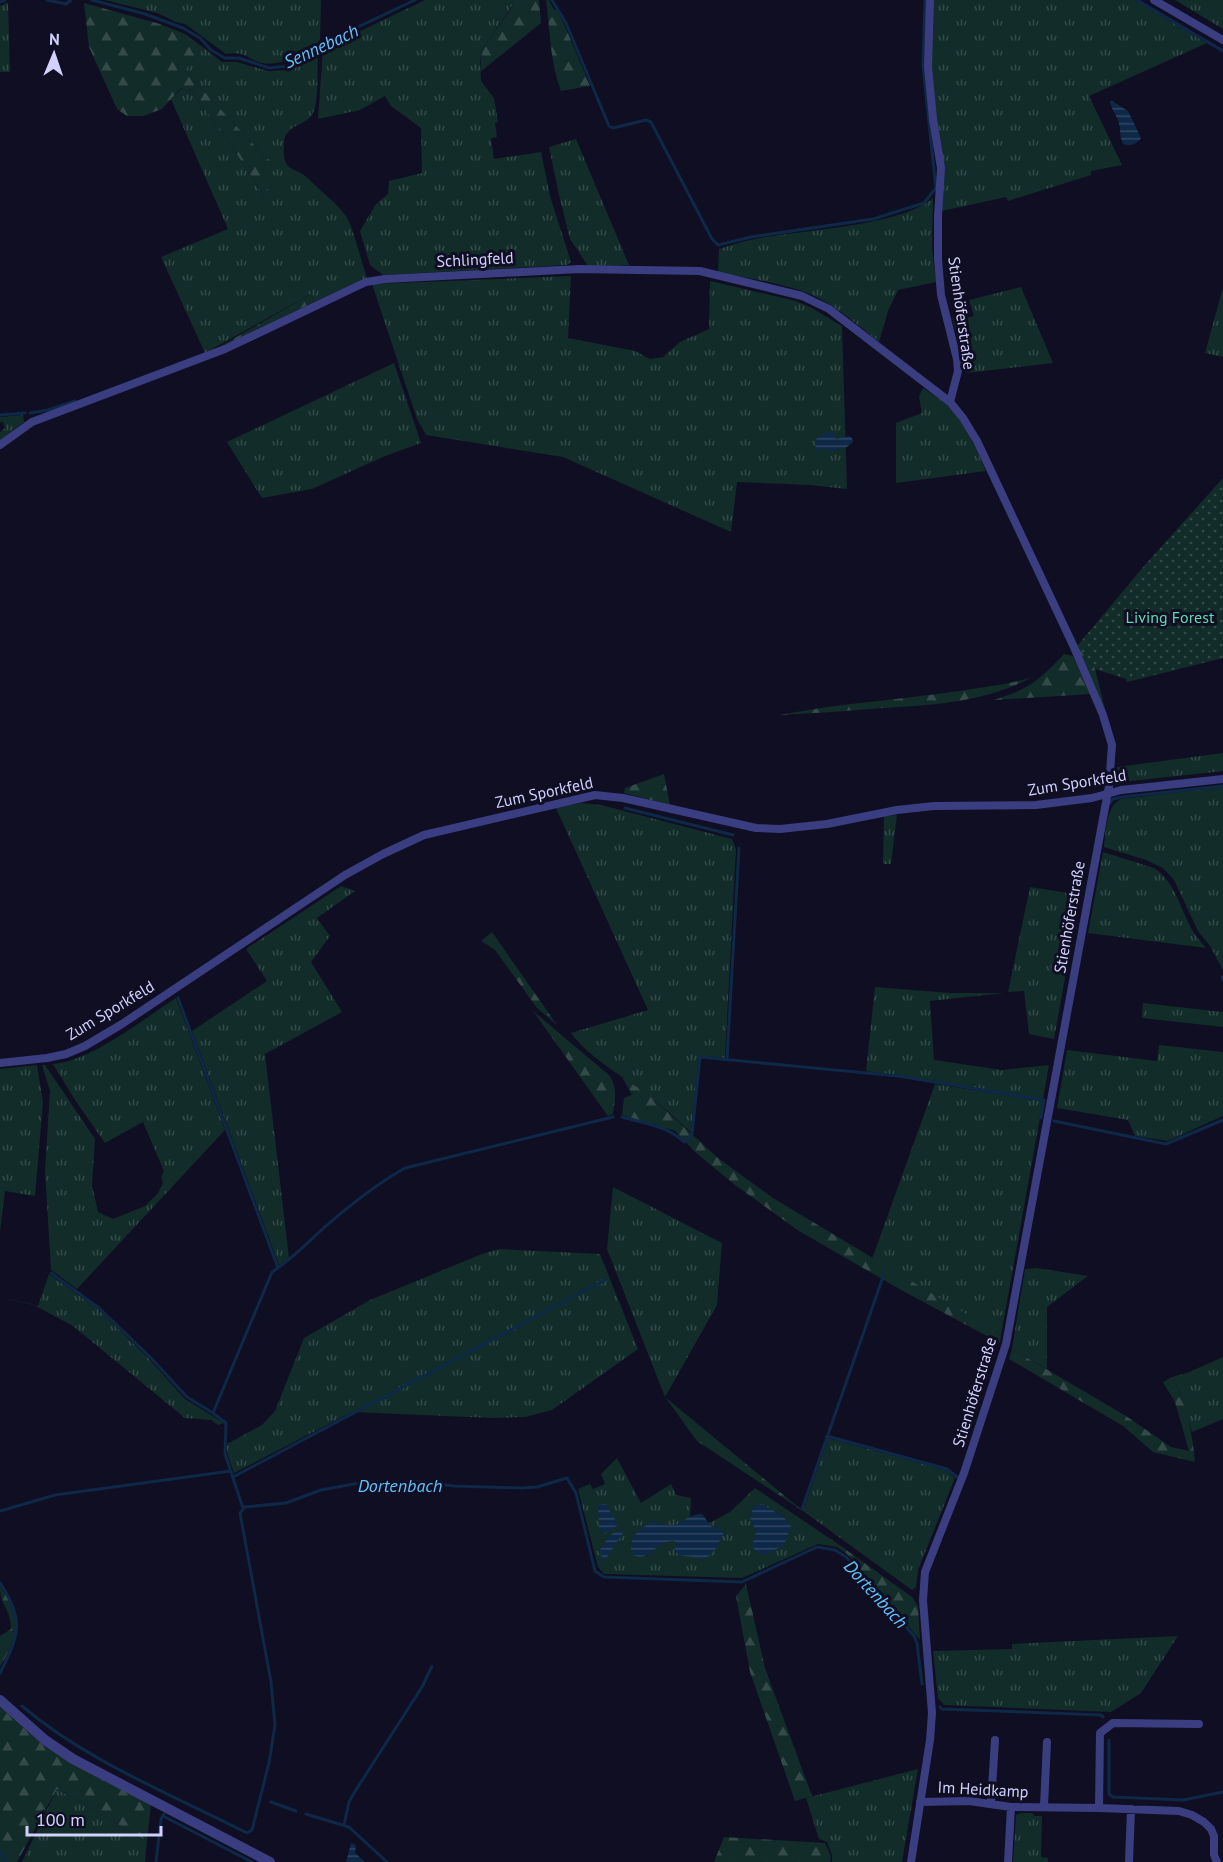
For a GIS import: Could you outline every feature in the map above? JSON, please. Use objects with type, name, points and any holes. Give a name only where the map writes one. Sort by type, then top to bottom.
[{"type":"street","name":"Stienhöferstraße","points":[[910,1862],[930,1740],[932,1713],[923,1600],[925,1572],[964,1473],[1003,1355],[1109,786],[1112,745],[1103,715],[1073,645],[977,441],[950,402],[958,372],[942,295],[938,259],[941,168],[928,67],[930,0]]},
{"type":"street","points":[[1154,0],[1223,40]]},
{"type":"street","name":"Schlingfeld","points":[[0,445],[32,422],[225,349],[366,282],[513,271],[579,269],[700,271],[802,296],[829,309],[950,402]]},
{"type":"street","name":"Zum Sporkfeld","points":[[0,1063],[47,1058],[66,1054],[85,1046],[122,1024],[345,875],[393,850],[439,831],[595,795],[623,798],[756,828],[780,829],[826,824],[897,810],[934,806],[1036,806],[1106,795],[1121,790],[1223,779]]},
{"type":"street","points":[[0,1700],[45,1740],[73,1759],[270,1862]]},
{"type":"street","points":[[1099,1808],[1100,1733],[1113,1723],[1199,1724]]},
{"type":"street","points":[[991,1804],[995,1740]]},
{"type":"street","name":"Im Heidkamp","points":[[1044,1806],[1047,1742]]},
{"type":"street","name":"Im Heidkamp","points":[[920,1802],[969,1801],[1011,1807],[1179,1811],[1204,1822],[1214,1836],[1214,1855],[1217,1862]]},
{"type":"street","points":[[1008,1862],[1011,1807]]},
{"type":"street","points":[[1129,1862],[1131,1809]]},
{"type":"green space","points":[[105,0],[321,0],[320,42],[285,61],[262,63],[242,54],[226,54],[185,24],[157,13]]},
{"type":"green space","points":[[425,0],[513,0],[513,4],[482,50],[480,63],[481,81],[494,98],[498,122],[495,123],[497,137],[491,138],[494,159],[541,152],[550,196],[571,262],[567,265],[383,275],[370,265],[360,231],[376,204],[388,194],[389,181],[422,173],[421,128],[391,106],[385,96],[360,110],[318,119],[323,49]]},
{"type":"green space","points":[[513,0],[539,0],[541,23],[480,72],[482,50],[513,5]]},
{"type":"green space","points":[[546,0],[549,0],[553,8],[559,12],[590,86],[561,91],[552,58]]},
{"type":"green space","points":[[933,0],[1135,0],[1207,43],[1089,96],[1122,165],[1091,171],[1091,175],[1008,201],[1006,197],[942,211],[931,57]]},
{"type":"green space","points":[[1175,0],[1223,0],[1223,29]]},
{"type":"green space","points":[[8,2],[10,72],[0,72],[0,6]]},
{"type":"green space","points":[[84,3],[160,24],[185,34],[204,48],[184,70],[265,157],[279,166],[262,181],[272,196],[265,198],[224,134],[191,91],[181,88],[162,109],[143,116],[127,116],[117,109],[89,47]]},
{"type":"green space","points":[[204,48],[222,62],[237,62],[268,71],[288,70],[318,51],[316,105],[311,116],[292,128],[285,137],[285,160],[290,168],[310,180],[346,216],[367,278],[314,302],[311,294],[205,353],[161,257],[228,229],[171,99],[182,88],[191,91],[224,134],[265,198],[261,181],[278,166],[265,157],[184,70]]},
{"type":"green space","points":[[576,139],[629,265],[588,266],[570,239],[549,147]]},
{"type":"green space","points":[[933,198],[932,249],[936,282],[898,290],[888,311],[879,342],[834,307],[807,293],[783,285],[718,272],[719,249],[750,240],[873,221],[918,208]]},
{"type":"green space","points":[[571,276],[568,338],[635,351],[650,359],[663,357],[680,342],[709,329],[710,281],[796,301],[842,326],[847,489],[737,482],[731,532],[563,457],[426,435],[417,419],[372,284]]},
{"type":"green space","points":[[1021,287],[1053,363],[967,373],[953,321],[974,316],[969,300]]},
{"type":"green space","points":[[1223,287],[1223,357],[1205,353]]},
{"type":"green space","points":[[311,294],[314,302],[214,350]]},
{"type":"green space","points":[[394,363],[421,443],[385,456],[312,489],[262,498],[227,442]]},
{"type":"green space","points":[[923,388],[947,405],[959,419],[970,436],[986,471],[896,483],[896,423],[922,413],[919,397]]},
{"type":"green space","points":[[23,415],[24,422],[0,440],[0,432],[5,428],[3,422],[0,422],[0,417]]},
{"type":"green space","name":"Living Forest","points":[[1223,478],[1223,658],[1127,682],[1126,679],[1095,669],[1077,646],[1145,565]]},
{"type":"green space","points":[[1077,646],[1095,669],[1106,713]]},
{"type":"green space","points":[[1064,654],[1073,656],[1090,694],[994,700],[1033,683]]},
{"type":"green space","points":[[1032,677],[997,692],[959,701],[780,715],[825,707],[987,687]]},
{"type":"green space","points":[[1223,753],[1223,771],[1122,782],[1117,780],[1117,767]]},
{"type":"green space","points":[[664,774],[670,805],[624,793],[625,788]]},
{"type":"green space","points":[[1223,787],[1223,970],[1210,946],[1198,931],[1174,880],[1163,868],[1146,860],[1104,847],[1106,827],[1112,807],[1121,799]]},
{"type":"green space","points":[[581,803],[601,805],[732,839],[736,849],[725,1058],[699,1056],[691,1132],[654,1099],[596,1058],[571,1033],[648,1010],[556,808]]},
{"type":"green space","points":[[897,815],[891,864],[883,864],[884,816]]},
{"type":"green space","points":[[1103,852],[1154,868],[1162,874],[1173,889],[1189,925],[1206,948],[1088,933]]},
{"type":"green space","points":[[341,886],[355,891],[317,918],[330,936],[311,962],[342,1012],[265,1054],[289,1258],[279,1265],[192,1031],[267,981],[246,949]]},
{"type":"green space","points":[[1030,887],[1080,895],[1054,1039],[1029,1034],[1024,991],[1008,992]]},
{"type":"green space","points":[[492,932],[557,1025],[537,1008],[495,950],[481,941]]},
{"type":"green space","points":[[875,987],[950,993],[1004,993],[930,1001],[934,1060],[1002,1070],[1049,1065],[1043,1099],[866,1071]]},
{"type":"green space","points":[[176,998],[225,1130],[77,1289],[51,1270],[45,1171],[50,1091],[42,1065],[45,1065],[95,1139],[92,1185],[98,1212],[113,1219],[145,1206],[158,1193],[163,1183],[161,1177],[164,1171],[143,1122],[105,1143],[53,1064],[68,1061],[100,1047]]},
{"type":"green space","points":[[1143,1003],[1223,1012],[1223,1027],[1142,1018]]},
{"type":"green space","points":[[533,1011],[609,1075],[615,1089],[613,1114],[608,1116]]},
{"type":"green space","points":[[1159,1045],[1223,1052],[1223,1116],[1168,1141],[1135,1136],[1128,1120],[1057,1108],[1067,1050],[1157,1061]]},
{"type":"green space","points":[[37,1065],[43,1102],[35,1196],[5,1191],[0,1232],[0,1069]]},
{"type":"green space","points":[[622,1077],[650,1096],[718,1158],[773,1198],[1001,1335],[1000,1343],[799,1231],[735,1185],[695,1152],[675,1131],[622,1115],[624,1098],[632,1095]]},
{"type":"green space","points":[[935,1084],[1043,1101],[1001,1335],[872,1259]]},
{"type":"green space","points":[[613,1187],[722,1243],[717,1305],[665,1397],[607,1249]]},
{"type":"green space","points":[[499,1249],[600,1254],[638,1349],[552,1410],[525,1417],[493,1418],[352,1412],[234,1473],[227,1453],[227,1444],[262,1425],[275,1411],[304,1338],[370,1300]]},
{"type":"green space","points":[[1037,1268],[1088,1276],[1047,1307],[1047,1369],[1012,1349],[1025,1269]]},
{"type":"green space","points":[[49,1274],[98,1309],[148,1358],[185,1399],[224,1423],[218,1425],[211,1420],[185,1418],[73,1326],[34,1305],[38,1306]]},
{"type":"green space","points":[[1012,1349],[1126,1416],[1171,1447],[1189,1451],[1175,1402],[1163,1382],[1172,1377],[1182,1397],[1188,1418],[1195,1462],[1153,1452],[1123,1426],[1009,1359]]},
{"type":"green space","points":[[1223,1357],[1223,1419],[1192,1432],[1180,1393],[1172,1377]]},
{"type":"green space","points":[[665,1397],[803,1511],[697,1441]]},
{"type":"green space","points":[[828,1438],[946,1470],[955,1478],[918,1570],[916,1587],[912,1590],[803,1511]]},
{"type":"green space","points":[[617,1458],[641,1503],[671,1484],[676,1495],[691,1498],[690,1518],[672,1526],[653,1521],[646,1557],[666,1542],[674,1541],[677,1545],[719,1528],[712,1527],[709,1523],[730,1512],[755,1488],[838,1544],[837,1547],[818,1544],[742,1578],[604,1574],[598,1567],[578,1489],[590,1484],[593,1489],[605,1484],[601,1474]],"holes":[[[761,1504],[783,1516],[756,1533],[750,1517],[753,1507]]]},
{"type":"green space","points":[[838,1544],[912,1597],[918,1606],[920,1640],[847,1554],[837,1547]]},
{"type":"green space","points":[[746,1584],[765,1668],[812,1796],[795,1801],[750,1672],[736,1596]]},
{"type":"green space","points":[[0,1586],[11,1605],[15,1619],[15,1634],[0,1667],[0,1636],[11,1629],[11,1622],[0,1593]]},
{"type":"green space","points":[[1178,1636],[1141,1693],[1111,1712],[944,1705],[938,1698],[933,1651],[1012,1649],[1012,1644]]},
{"type":"green space","points":[[0,1707],[42,1744],[71,1763],[151,1804],[147,1841],[57,1789],[17,1862],[0,1862]]},
{"type":"green space","points":[[918,1769],[902,1862],[832,1862],[827,1842],[819,1839],[806,1798]]},
{"type":"green space","points":[[57,1789],[147,1841],[145,1862],[22,1862]]},
{"type":"green space","points":[[1021,1813],[1042,1816],[1041,1857],[1048,1858],[1048,1862],[1013,1862],[1016,1815]]},
{"type":"green space","points":[[724,1837],[825,1843],[831,1856],[830,1862],[714,1862]]},
{"type":"water","points":[[1110,102],[1128,111],[1141,138],[1135,144],[1123,144],[1118,120]]},
{"type":"water","points":[[833,432],[836,439],[849,436],[853,442],[847,447],[829,452],[828,448],[816,451],[815,440],[824,434]]},
{"type":"water","points":[[606,1504],[618,1525],[605,1534],[599,1528],[598,1505]]},
{"type":"water","points":[[761,1504],[783,1516],[791,1526],[784,1545],[765,1555],[757,1552],[752,1546],[756,1533],[750,1517],[753,1507]]},
{"type":"water","points":[[702,1514],[712,1527],[724,1532],[715,1550],[705,1559],[679,1555],[674,1550],[677,1545],[674,1541],[662,1544],[644,1556],[633,1555],[631,1544],[633,1539],[639,1531],[653,1521],[676,1525],[694,1515]]},
{"type":"water","points":[[619,1529],[623,1533],[603,1563],[600,1550],[609,1536]]},
{"type":"water","points":[[351,1843],[356,1845],[355,1853],[365,1862],[346,1862]]},
{"type":"waterway","name":"Sennebach","points":[[0,2],[5,0]]},
{"type":"waterway","name":"Sennebach","points":[[47,0],[66,4],[71,0]]},
{"type":"waterway","name":"Sennebach","points":[[92,0],[145,14],[183,28],[225,58],[239,58],[269,68],[287,66],[320,45],[415,0]]},
{"type":"waterway","points":[[552,0],[566,23],[609,126],[613,128],[646,120],[651,122],[712,239],[718,245],[751,237],[873,219],[924,203],[935,189]]},
{"type":"waterway","points":[[925,0],[923,66],[936,189]]},
{"type":"waterway","points":[[1137,0],[1223,51]]},
{"type":"waterway","points":[[30,413],[75,401]]},
{"type":"waterway","points":[[0,415],[25,413]]},
{"type":"waterway","points":[[1110,803],[1113,799],[1122,797],[1223,786]]},
{"type":"waterway","points":[[625,808],[733,835]]},
{"type":"waterway","points":[[727,1059],[739,848]]},
{"type":"waterway","points":[[178,998],[278,1268]]},
{"type":"waterway","points":[[622,1117],[671,1132],[684,1142],[692,1134],[700,1057],[898,1076],[1044,1100],[1041,1118]]},
{"type":"waterway","points":[[243,1508],[225,1454],[226,1423],[213,1413],[272,1272],[354,1203],[405,1168],[613,1117]]},
{"type":"waterway","points":[[1054,1121],[1166,1144],[1223,1120]]},
{"type":"waterway","points":[[51,1273],[99,1308],[150,1357],[187,1397],[213,1413]]},
{"type":"waterway","points":[[802,1509],[884,1274]]},
{"type":"waterway","points":[[233,1477],[605,1280]]},
{"type":"waterway","points":[[827,1436],[947,1469],[957,1477]]},
{"type":"waterway","points":[[0,1511],[55,1495],[231,1471]]},
{"type":"waterway","name":"Dortenbach","points":[[22,1706],[74,1744],[102,1761],[247,1833],[252,1830],[269,1763],[275,1725],[271,1682],[240,1513],[245,1507],[286,1503],[321,1490],[365,1482],[423,1482],[454,1486],[521,1488],[537,1487],[567,1478],[576,1493],[595,1571],[604,1577],[742,1582],[817,1547],[835,1550],[846,1557],[914,1636],[917,1643],[922,1684]]},
{"type":"waterway","points":[[0,1583],[8,1596],[16,1618],[15,1638],[0,1673]]},
{"type":"waterway","points":[[344,1825],[349,1802],[422,1687],[432,1666]]},
{"type":"waterway","points":[[940,1707],[942,1709],[1101,1715],[1103,1717]]},
{"type":"waterway","points":[[1109,1740],[1109,1794],[1113,1797],[1183,1800],[1223,1792]]},
{"type":"waterway","points":[[271,1802],[296,1811]]},
{"type":"waterway","points":[[156,1862],[161,1819],[164,1814]]},
{"type":"waterway","points":[[306,1814],[349,1827],[387,1862]]},
{"type":"waterway","points":[[163,1816],[252,1862]]},
{"type":"waterway","points":[[0,1852],[6,1862]]}]
